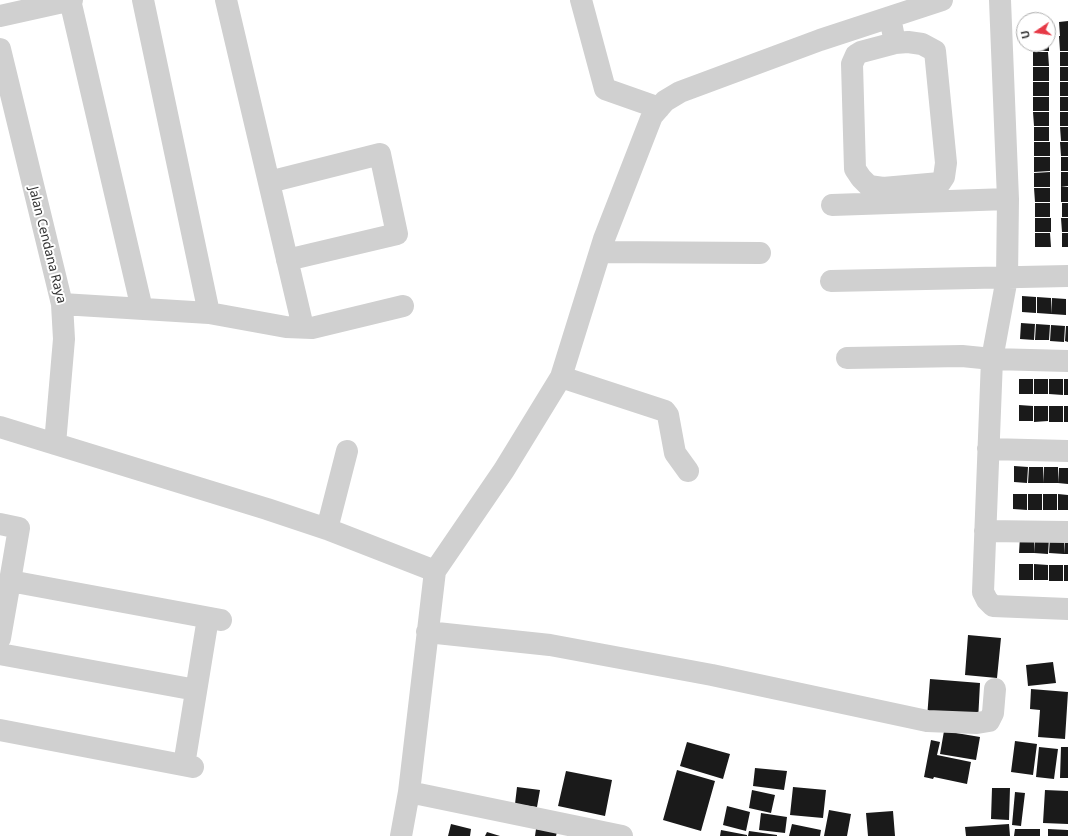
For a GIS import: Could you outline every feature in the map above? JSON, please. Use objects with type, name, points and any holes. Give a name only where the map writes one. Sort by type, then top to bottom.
[{"type":"street","points":[[0,16],[71,0],[142,309]]},
{"type":"street","points":[[143,0],[209,313]]},
{"type":"street","points":[[226,0],[303,327]]},
{"type":"street","points":[[581,0],[605,89],[659,108]]},
{"type":"street","points":[[400,836],[408,792],[435,571],[504,470],[561,377],[600,252],[652,116],[665,101],[680,92],[820,40],[942,0]]},
{"type":"street","points":[[1000,0],[1008,199],[1007,278],[992,359],[983,592],[987,600],[993,606],[1068,609]]},
{"type":"street","points":[[890,17],[895,43]]},
{"type":"street","points":[[908,42],[922,44],[935,51],[946,163],[944,177],[940,183],[883,188],[869,186],[855,169],[852,64],[856,55],[861,52],[895,43],[908,42]]},
{"type":"street","name":"Jalan Cendana Raya","points":[[0,49],[62,304],[64,338],[55,444]]},
{"type":"street","points":[[269,182],[380,154],[397,234],[287,260]]},
{"type":"street","points":[[832,205],[1008,199]]},
{"type":"street","points":[[600,252],[760,253]]},
{"type":"street","points":[[831,281],[1068,276]]},
{"type":"street","points":[[62,304],[209,313],[286,327],[312,328],[403,306]]},
{"type":"street","points":[[847,358],[962,356],[992,359],[1068,361]]},
{"type":"street","points":[[561,377],[665,410],[668,415],[675,453],[688,471]]},
{"type":"street","points":[[0,427],[327,529],[435,571]]},
{"type":"street","points":[[988,449],[1068,451]]},
{"type":"street","points":[[327,529],[347,452]]},
{"type":"street","points":[[0,524],[19,528],[0,638]]},
{"type":"street","points":[[985,531],[1068,532]]},
{"type":"street","points":[[0,730],[188,766],[196,690],[214,619],[10,581]]},
{"type":"street","points":[[427,632],[550,645],[712,675],[927,721],[977,723],[989,721],[993,713],[995,689]]},
{"type":"street","points":[[0,654],[196,690]]},
{"type":"street","points":[[408,792],[622,836]]},
{"type":"building","points":[[1068,21],[1068,36],[1060,36],[1059,22]]},
{"type":"building","points":[[1059,36],[1068,36],[1068,51],[1060,51]]},
{"type":"building","points":[[1033,52],[1048,52],[1049,66],[1033,66]]},
{"type":"building","points":[[1060,52],[1068,52],[1068,66],[1060,66]]},
{"type":"building","points":[[1033,67],[1049,67],[1049,81],[1033,81]]},
{"type":"building","points":[[1060,67],[1068,67],[1068,81],[1060,81]]},
{"type":"building","points":[[1033,82],[1049,82],[1049,96],[1033,96]]},
{"type":"building","points":[[1060,82],[1068,82],[1068,96],[1060,96]]},
{"type":"building","points":[[1033,97],[1049,97],[1049,111],[1033,111]]},
{"type":"building","points":[[1060,97],[1068,97],[1068,111],[1060,111]]},
{"type":"building","points":[[1033,112],[1049,112],[1049,126],[1034,126]]},
{"type":"building","points":[[1060,112],[1068,112],[1068,126],[1060,126]]},
{"type":"building","points":[[1034,127],[1049,127],[1049,141],[1034,141]]},
{"type":"building","points":[[1060,127],[1068,127],[1068,141],[1061,141]]},
{"type":"building","points":[[1034,142],[1050,142],[1050,156],[1034,156]]},
{"type":"building","points":[[1060,142],[1068,142],[1068,156],[1061,156]]},
{"type":"building","points":[[1034,157],[1050,157],[1050,171],[1034,172]]},
{"type":"building","points":[[1061,157],[1068,157],[1068,171],[1061,171]]},
{"type":"building","points":[[1050,172],[1050,187],[1034,187],[1034,173]]},
{"type":"building","points":[[1061,172],[1068,172],[1068,186],[1061,187]]},
{"type":"building","points":[[1061,187],[1068,187],[1068,202],[1061,202]]},
{"type":"building","points":[[1034,188],[1050,188],[1050,202],[1035,202]]},
{"type":"building","points":[[1035,203],[1050,203],[1050,217],[1035,217]]},
{"type":"building","points":[[1062,203],[1068,203],[1068,217],[1062,217]]},
{"type":"building","points":[[1035,218],[1051,218],[1051,232],[1035,232]]},
{"type":"building","points":[[1061,218],[1068,218],[1068,232],[1062,232]]},
{"type":"building","points":[[1035,233],[1050,233],[1051,247],[1035,247]]},
{"type":"building","points":[[1062,233],[1068,233],[1068,247],[1062,247]]},
{"type":"building","points":[[1022,296],[1036,297],[1036,313],[1022,312]]},
{"type":"building","points":[[1037,297],[1051,298],[1051,314],[1037,313]]},
{"type":"building","points":[[1052,298],[1066,299],[1066,315],[1051,314]]},
{"type":"building","points":[[1021,323],[1035,324],[1034,340],[1020,339]]},
{"type":"building","points":[[1036,324],[1050,325],[1049,340],[1035,340]]},
{"type":"building","points":[[1051,325],[1065,326],[1064,342],[1050,341]]},
{"type":"building","points":[[1066,326],[1068,326],[1068,342],[1065,341]]},
{"type":"building","points":[[1019,379],[1033,379],[1033,394],[1019,394]]},
{"type":"building","points":[[1034,379],[1048,379],[1048,394],[1034,394]]},
{"type":"building","points":[[1049,379],[1063,379],[1063,395],[1049,394]]},
{"type":"building","points":[[1064,379],[1068,379],[1068,395],[1064,395]]},
{"type":"building","points":[[1019,405],[1033,406],[1033,421],[1019,421]]},
{"type":"building","points":[[1034,406],[1048,406],[1048,421],[1034,422]]},
{"type":"building","points":[[1049,406],[1063,406],[1063,422],[1049,422]]},
{"type":"building","points":[[1064,406],[1068,406],[1068,422],[1064,422]]},
{"type":"building","points":[[1014,466],[1028,467],[1027,483],[1014,482]]},
{"type":"building","points":[[1029,467],[1043,467],[1043,483],[1028,483]]},
{"type":"building","points":[[1044,467],[1058,467],[1058,483],[1043,483]]},
{"type":"building","points":[[1059,468],[1068,468],[1068,484],[1058,483]]},
{"type":"building","points":[[1013,494],[1027,494],[1027,510],[1013,509]]},
{"type":"building","points":[[1028,494],[1042,494],[1042,510],[1028,510]]},
{"type":"building","points":[[1043,494],[1057,494],[1057,510],[1043,510]]},
{"type":"building","points":[[1058,494],[1068,495],[1068,510],[1058,510]]},
{"type":"building","points":[[1020,537],[1034,537],[1034,553],[1019,553]]},
{"type":"building","points":[[1035,537],[1049,538],[1048,554],[1034,553]]},
{"type":"building","points":[[1050,538],[1064,538],[1064,554],[1049,553]]},
{"type":"building","points":[[1065,538],[1068,538],[1068,554],[1064,554]]},
{"type":"building","points":[[1019,564],[1033,564],[1033,580],[1019,580]]},
{"type":"building","points":[[1034,564],[1048,565],[1048,580],[1034,580]]},
{"type":"building","points":[[1049,565],[1063,565],[1063,581],[1049,581]]},
{"type":"building","points":[[1064,565],[1068,565],[1068,581],[1064,581]]},
{"type":"building","points":[[968,635],[1001,638],[997,678],[965,675]]},
{"type":"building","points":[[1053,662],[1056,683],[1028,686],[1026,665]]},
{"type":"building","points":[[930,679],[980,683],[978,721],[927,718]]},
{"type":"building","points":[[1031,689],[1068,692],[1065,739],[1038,737],[1040,710],[1030,709]]},
{"type":"building","points":[[944,731],[980,737],[976,760],[940,754]]},
{"type":"building","points":[[931,740],[940,742],[937,755],[971,762],[967,784],[934,777],[933,779],[924,777]]},
{"type":"building","points":[[1015,741],[1037,744],[1033,775],[1011,772]]},
{"type":"building","points":[[687,742],[730,754],[723,779],[680,766]]},
{"type":"building","points":[[1039,747],[1058,749],[1054,779],[1036,777]]},
{"type":"building","points":[[1061,747],[1068,747],[1068,778],[1060,778]]},
{"type":"building","points":[[755,768],[787,771],[784,790],[753,786]]},
{"type":"building","points":[[677,770],[715,781],[701,831],[663,820]]},
{"type":"building","points":[[566,771],[612,780],[605,816],[558,806]]},
{"type":"building","points":[[517,787],[540,790],[537,807],[515,804]]},
{"type":"building","points":[[793,787],[826,790],[823,818],[790,815]]},
{"type":"building","points":[[992,788],[1010,788],[1009,820],[991,819]]},
{"type":"building","points":[[752,790],[775,795],[771,813],[749,808]]},
{"type":"building","points":[[1045,790],[1068,791],[1068,824],[1043,823]]},
{"type":"building","points":[[1015,792],[1025,793],[1021,826],[1012,825]]},
{"type":"building","points":[[727,806],[750,812],[746,831],[723,825]]},
{"type":"building","points":[[829,810],[851,814],[847,836],[824,836]]},
{"type":"building","points":[[893,811],[895,836],[868,836],[866,813]]},
{"type":"building","points":[[761,813],[787,817],[785,833],[759,830]]},
{"type":"building","points":[[451,824],[471,829],[470,836],[448,836]]},
{"type":"building","points":[[792,824],[821,830],[820,836],[789,836]]},
{"type":"building","points":[[1009,824],[1010,836],[966,836],[965,827]]},
{"type":"building","points":[[536,829],[557,832],[556,836],[535,836]]},
{"type":"building","points":[[1015,829],[1040,829],[1040,836],[1014,836]]},
{"type":"building","points":[[1048,829],[1068,830],[1068,836],[1048,836]]},
{"type":"building","points":[[721,830],[747,835],[747,836],[720,836]]},
{"type":"building","points":[[749,831],[777,835],[777,836],[748,836]]},
{"type":"building","points":[[487,832],[500,836],[485,836]]}]
